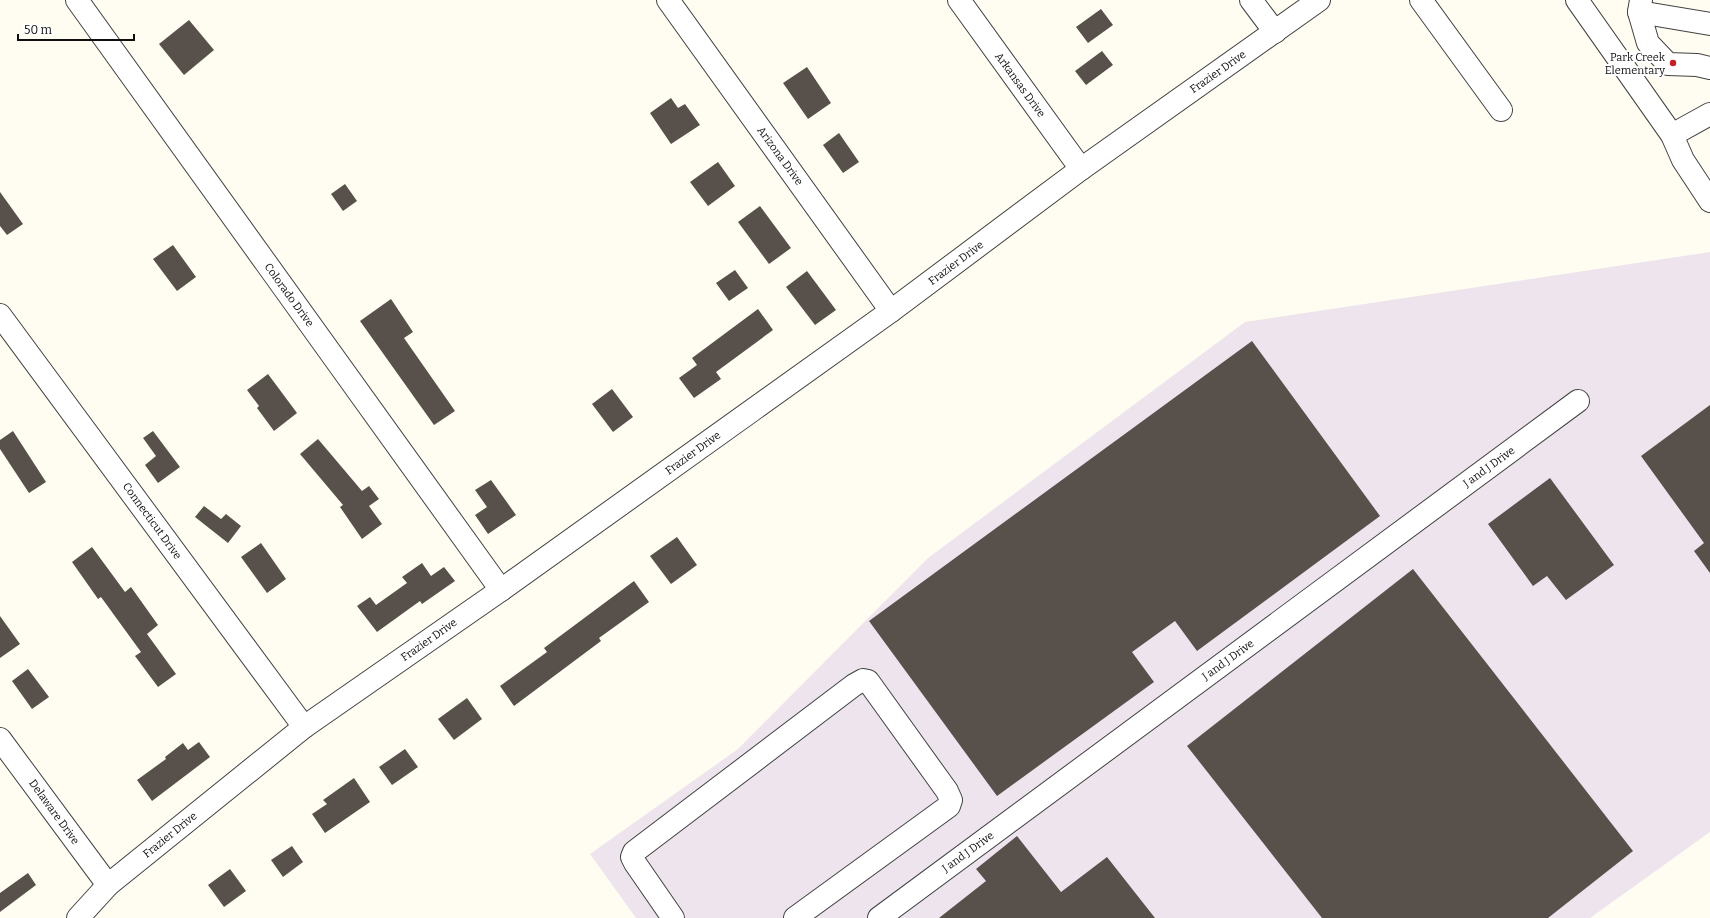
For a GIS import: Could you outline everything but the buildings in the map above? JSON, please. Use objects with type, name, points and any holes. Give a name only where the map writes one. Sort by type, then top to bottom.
[{"type":"street","name":"Colorado Drive","points":[[77,0],[501,590]]},
{"type":"street","name":"Arizona Drive","points":[[668,0],[891,311]]},
{"type":"street","name":"Arkansas Drive","points":[[959,0],[1081,169]]},
{"type":"street","points":[[1251,0],[1275,32]]},
{"type":"street","name":"Frazier Drive","points":[[78,918],[108,885],[304,727],[501,590],[891,311],[1081,169],[1319,0]]},
{"type":"street","points":[[1421,0],[1501,110]]},
{"type":"street","points":[[1577,0],[1672,135],[1683,160],[1710,201]]},
{"type":"street","points":[[1710,24],[1640,6],[1648,43],[1668,64],[1697,65],[1710,68]]},
{"type":"street","points":[[1672,135],[1710,114]]},
{"type":"street","name":"Connecticut Drive","points":[[0,315],[304,727]]},
{"type":"street","name":"J and J Drive","points":[[879,918],[1578,401]]},
{"type":"street","points":[[674,918],[635,864],[632,857],[634,852],[854,685],[863,680],[868,681],[947,791],[951,800],[949,806],[796,918]]},
{"type":"street","name":"Delaware Drive","points":[[0,739],[108,885]]},
{"type":"shaded area","points":[[1710,252],[1710,832],[1590,918],[636,918],[590,854],[738,749],[928,558],[1245,322]]},
{"type":"place","name":"Park Creek Elementary","points":[[1673,63]]}]
